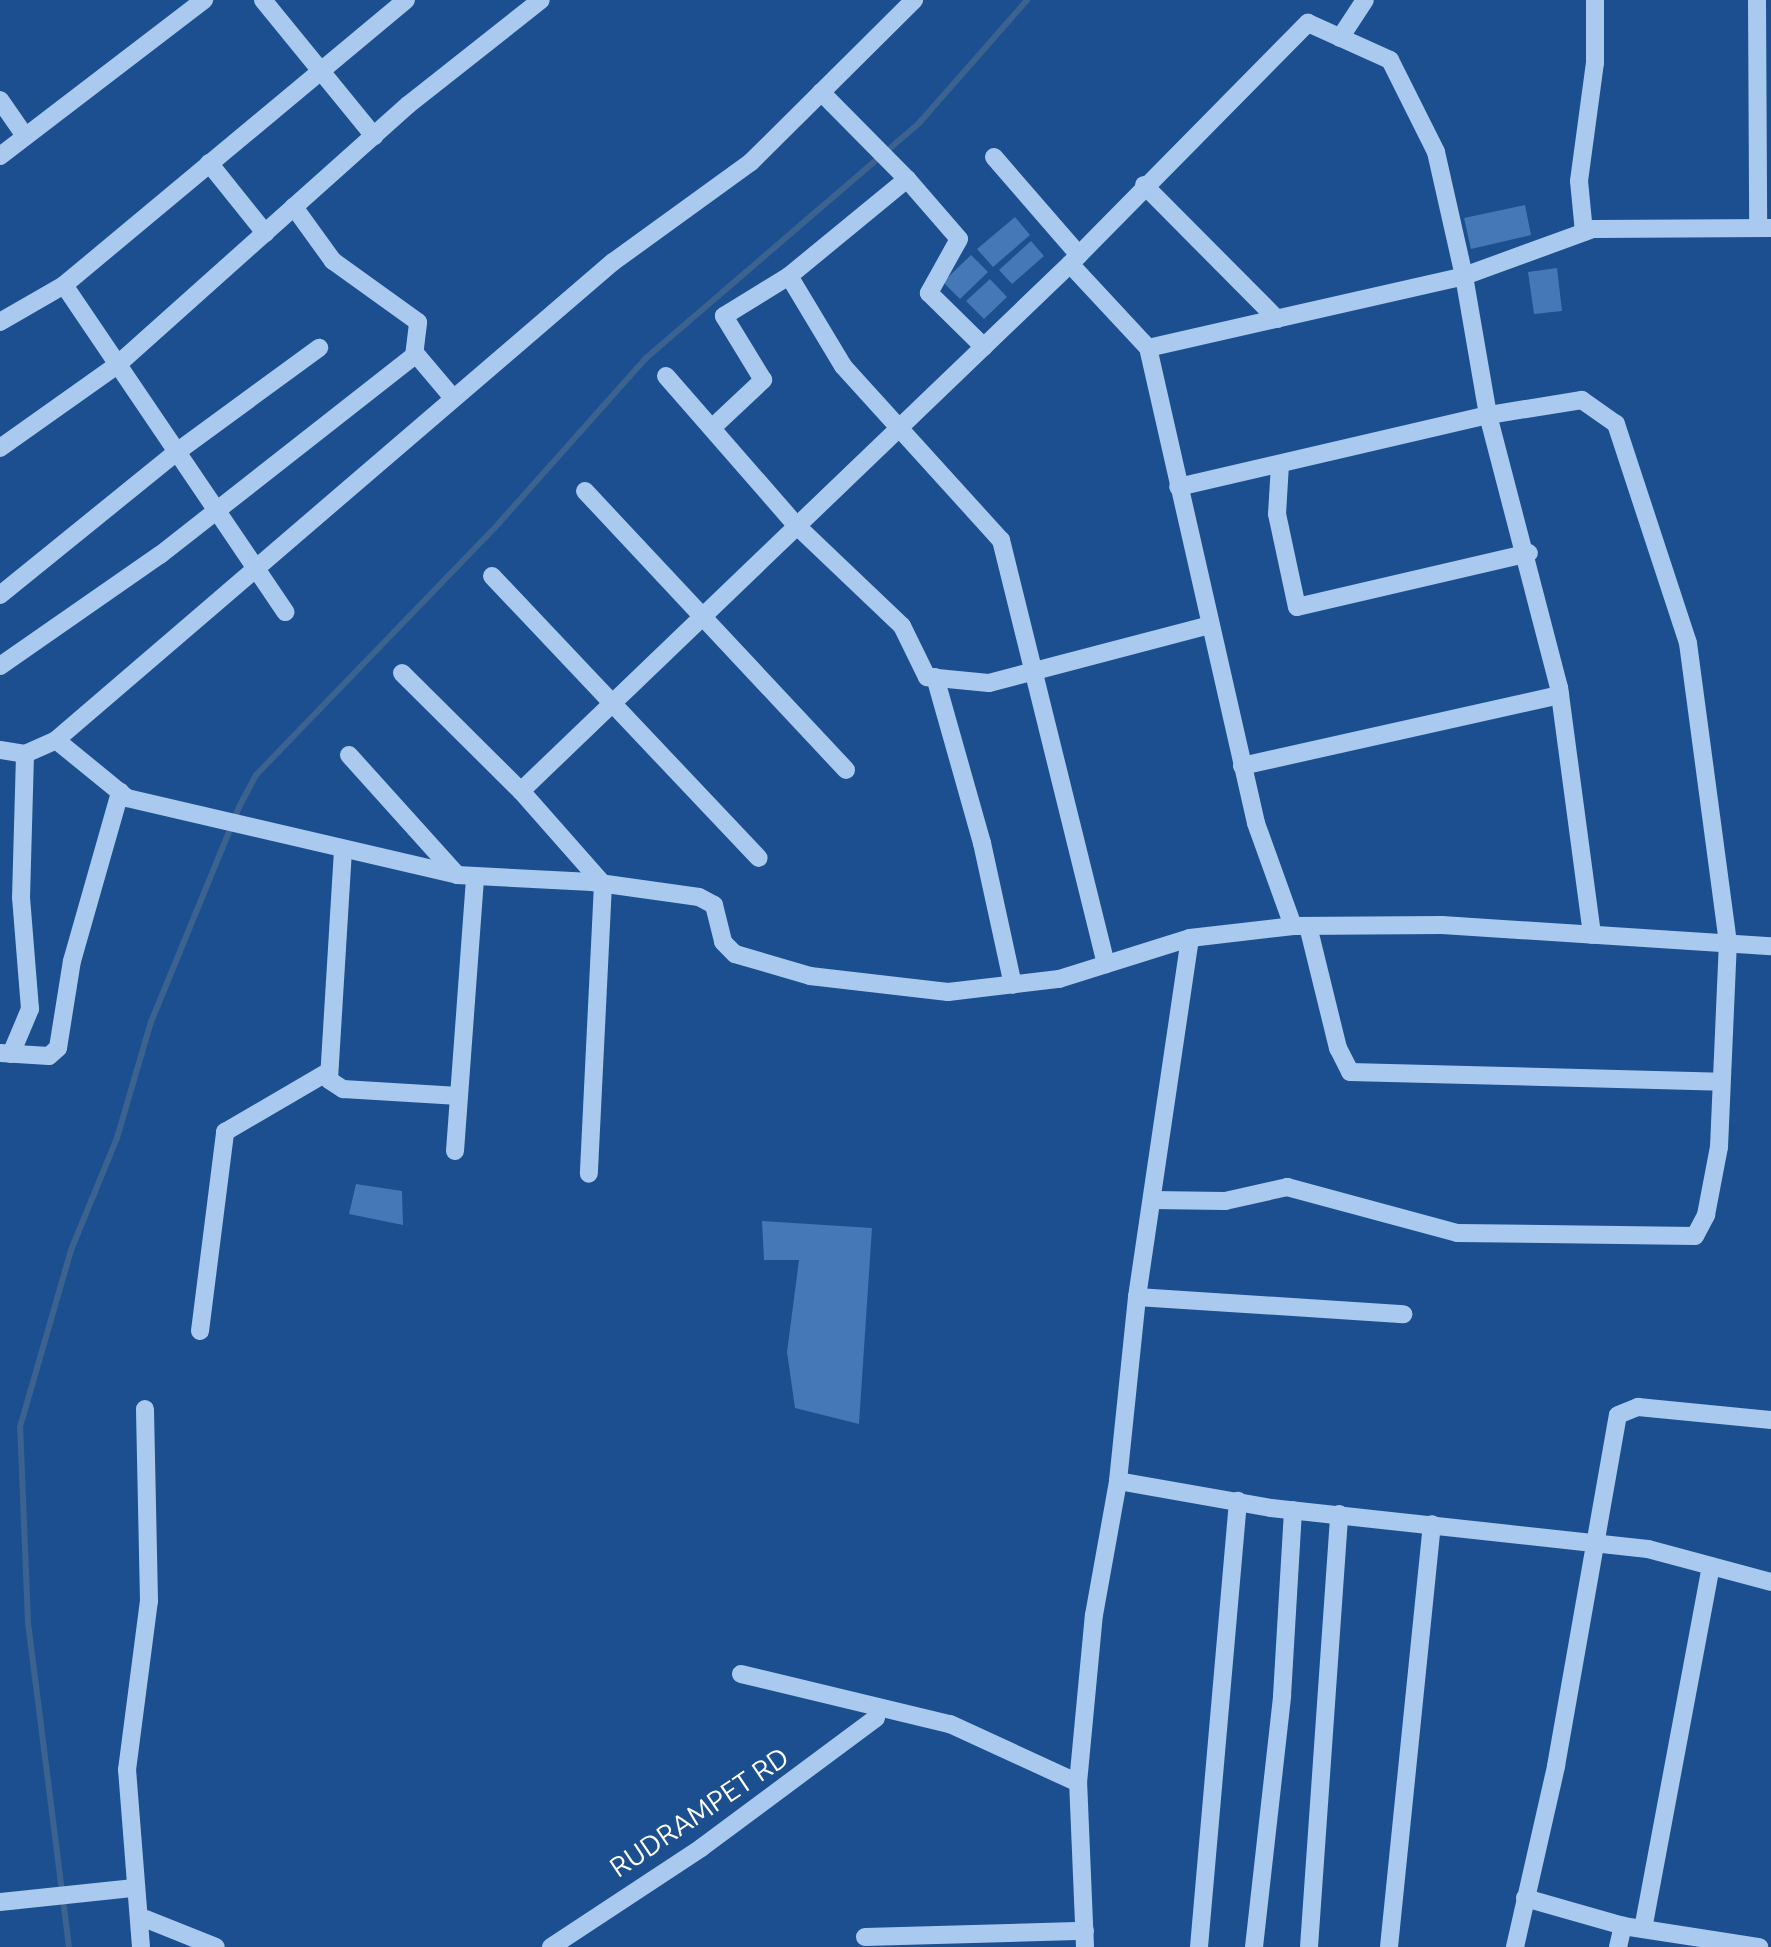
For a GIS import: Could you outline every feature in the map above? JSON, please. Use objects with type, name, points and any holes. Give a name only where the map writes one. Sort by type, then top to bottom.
[{"type":"street","points":[[0,156],[204,0]]},
{"type":"street","points":[[263,0],[374,136]]},
{"type":"street","points":[[0,322],[64,285],[406,0]]},
{"type":"street","points":[[0,448],[116,366],[374,136],[541,0]]},
{"type":"street","points":[[0,750],[25,754],[56,740],[613,262],[752,162],[914,0]]},
{"type":"street","points":[[1340,38],[1365,0]]},
{"type":"street","points":[[1584,232],[1579,181],[1594,63],[1595,0]]},
{"type":"street","points":[[1148,348],[1464,276],[1584,232],[1765,228],[1758,0]]},
{"type":"street","points":[[521,791],[1075,260],[1144,185],[1308,23],[1390,60],[1436,152],[1464,276],[1488,415],[1528,553],[1560,694],[1592,935]]},
{"type":"street","points":[[821,92],[959,239],[929,293],[984,347]]},
{"type":"street","points":[[0,100],[25,136]]},
{"type":"street","points":[[994,157],[1148,348],[1207,626],[1242,766],[1301,926],[1338,1048],[1350,1072],[1722,1082]]},
{"type":"street","points":[[209,164],[264,233]]},
{"type":"street","points":[[713,426],[762,380],[724,316],[789,276],[903,175]]},
{"type":"street","points":[[1144,185],[1277,319]]},
{"type":"street","points":[[0,666],[391,378],[415,353],[418,322],[334,261],[294,207]]},
{"type":"street","points":[[789,276],[843,366],[1000,540],[1038,672],[1106,964]]},
{"type":"street","points":[[64,285],[174,454],[285,612]]},
{"type":"street","points":[[0,594],[174,454],[320,348]]},
{"type":"street","points":[[415,353],[453,398]]},
{"type":"street","points":[[666,376],[798,526],[902,626],[927,677],[989,683],[1207,626]]},
{"type":"street","points":[[1152,1200],[1224,1201],[1287,1188],[1458,1233],[1688,1238],[1706,1215],[1722,1082],[1728,943],[1688,643],[1616,424],[1582,400],[1488,415],[1178,487]]},
{"type":"street","points":[[1280,464],[1278,514],[1297,607],[1528,553]]},
{"type":"street","points":[[585,491],[846,770]]},
{"type":"street","points":[[492,576],[760,858]]},
{"type":"street","points":[[402,673],[521,791],[602,884],[589,1174]]},
{"type":"street","points":[[935,678],[978,826],[1012,984]]},
{"type":"street","points":[[1242,766],[1560,694]]},
{"type":"street","points":[[56,740],[120,792],[200,819],[466,877],[602,884],[699,897],[714,905],[723,942],[735,954],[810,976],[948,992],[1012,984],[1106,964],[1190,938],[1301,926],[1592,935],[1771,946]]},
{"type":"street","points":[[25,754],[21,898],[30,1010],[5,1054],[49,1056],[58,1048],[72,961],[120,792]]},
{"type":"street","points":[[349,755],[466,877],[455,1151]]},
{"type":"street","points":[[343,850],[326,1073],[342,1089],[459,1096]]},
{"type":"street","points":[[865,1937],[1085,1939],[1078,1783],[1094,1615],[1118,1481],[1137,1297],[1190,938]]},
{"type":"street","points":[[200,1331],[225,1132],[326,1073]]},
{"type":"street","points":[[1137,1297],[1403,1314]]},
{"type":"street","points":[[1515,1947],[1621,1411],[1638,1407],[1771,1420]]},
{"type":"street","points":[[141,1947],[127,1770],[149,1601],[146,1409]]},
{"type":"street","points":[[1118,1481],[1294,1510],[1596,1542],[1771,1582]]},
{"type":"street","points":[[1199,1947],[1238,1501]]},
{"type":"street","points":[[1254,1947],[1282,1696],[1294,1510]]},
{"type":"street","points":[[1309,1947],[1339,1514]]},
{"type":"street","points":[[1389,1947],[1432,1524]]},
{"type":"street","points":[[1643,1929],[1711,1566]]},
{"type":"street","points":[[741,1674],[950,1724],[1078,1783]]},
{"type":"street","name":"RUDRAMPET RD","points":[[551,1947],[701,1848],[876,1718]]},
{"type":"street","points":[[0,1902],[134,1888]]},
{"type":"street","points":[[1525,1898],[1623,1926],[1759,1947]]},
{"type":"street","points":[[146,1919],[216,1947]]},
{"type":"street","points":[[1618,1947],[1623,1926]]},
{"type":"building","points":[[1525,205],[1531,235],[1471,249],[1464,218]]},
{"type":"building","points":[[1015,217],[1030,235],[993,267],[977,249]]},
{"type":"building","points":[[1031,241],[1044,256],[1012,284],[999,270]]},
{"type":"building","points":[[971,255],[988,272],[960,299],[943,282]]},
{"type":"building","points":[[1557,268],[1562,311],[1534,314],[1528,272]]},
{"type":"building","points":[[990,279],[1007,297],[984,319],[966,301]]},
{"type":"building","points":[[356,1184],[402,1191],[403,1225],[349,1214]]},
{"type":"building","points":[[762,1221],[872,1228],[859,1424],[795,1408],[787,1352],[799,1260],[764,1260]]},
{"type":"waterway","points":[[69,1947],[28,1622],[20,1427],[71,1250],[117,1138],[151,1022],[239,807],[256,775],[499,523],[646,358],[920,122],[1027,0]]}]
